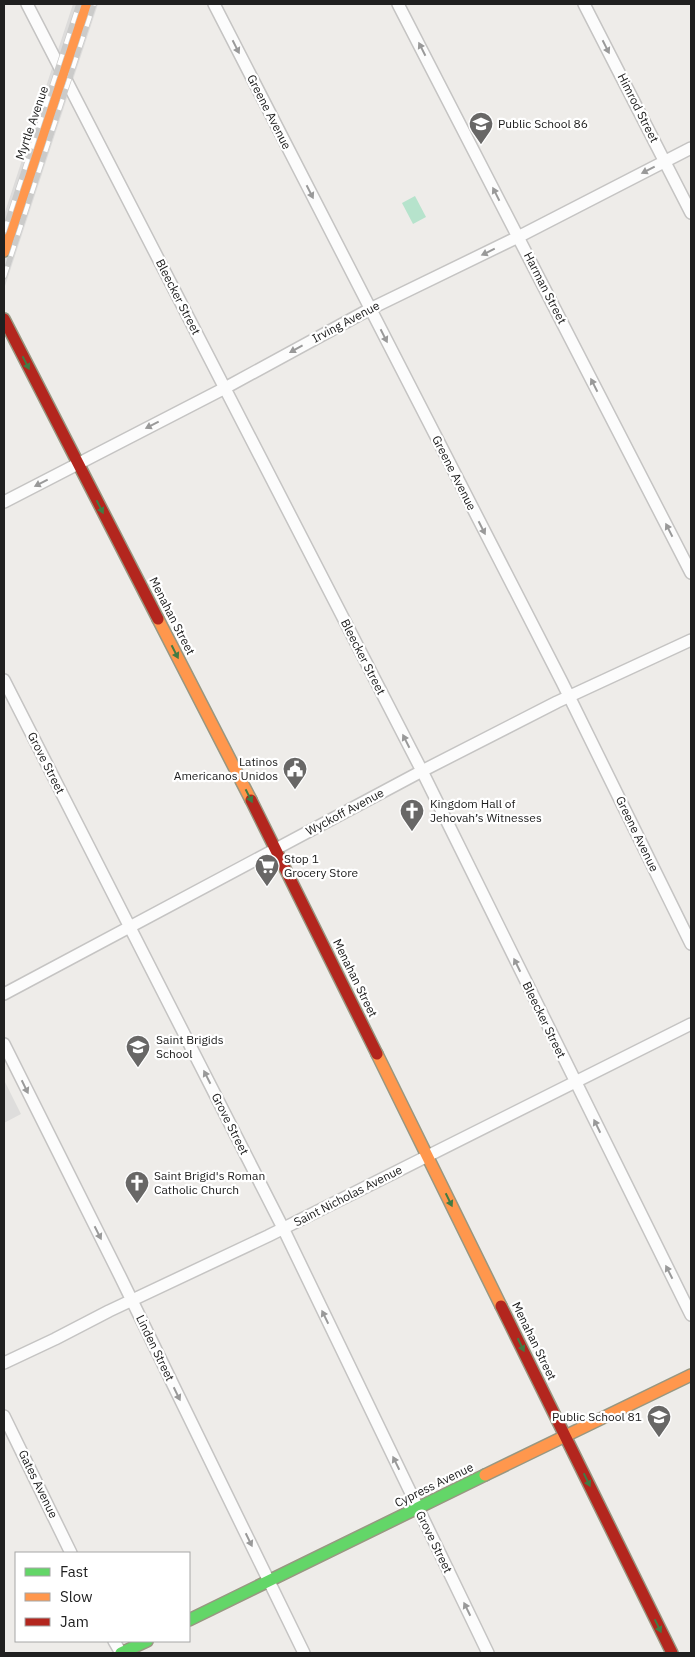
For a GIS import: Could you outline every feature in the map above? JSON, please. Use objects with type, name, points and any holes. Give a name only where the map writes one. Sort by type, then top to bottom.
[{"type":"street","name":"Bleecker Street","points":[[27,4],[422,771],[691,1315]]},
{"type":"street","name":"Myrtle Avenue","points":[[4,251],[86,4]]},
{"type":"street","name":"Greene Avenue","points":[[214,4],[569,696],[691,944]]},
{"type":"street","name":"Harman Street","points":[[398,4],[691,573]]},
{"type":"street","name":"Himrod Street","points":[[584,4],[691,213]]},
{"type":"street","name":"Irving Avenue","points":[[4,502],[225,388],[370,309],[518,237],[691,148]]},
{"type":"street","name":"Menahan Street","points":[[4,319],[276,849],[672,1653]]},
{"type":"street","name":"Wyckoff Avenue","points":[[4,994],[422,771],[569,696],[691,640]]},
{"type":"street","name":"Grove Street","points":[[4,680],[283,1228],[488,1653]]},
{"type":"street","name":"Saint Nicholas Avenue","points":[[4,1363],[283,1228],[691,1024]]},
{"type":"street","name":"Linden Street","points":[[4,1044],[132,1300],[304,1653]]},
{"type":"street","name":"Cypress Avenue","points":[[190,1620],[691,1375]]},
{"type":"street","name":"Gates Avenue","points":[[4,1416],[71,1552]]},
{"type":"street","points":[[115,1642],[121,1653],[145,1642]]},
{"type":"green space","points":[[415,196],[426,217],[413,224],[402,203]]},
{"type":"shaded area","points":[[4,1080],[21,1114],[4,1123]]},
{"type":"pier","points":[[73,4],[98,4],[4,289],[4,215]]},
{"type":"railway","points":[[4,232],[79,4]]},
{"type":"railway","points":[[4,277],[94,4]]},
{"type":"traffic: fast","points":[[190,1620],[485,1475]]},
{"type":"traffic: fast","points":[[121,1653],[145,1642]]},
{"type":"traffic: slow","points":[[4,251],[86,4]]},
{"type":"traffic: slow","points":[[158,619],[251,800]]},
{"type":"traffic: slow","points":[[377,1054],[501,1306]]},
{"type":"traffic: slow","points":[[485,1475],[691,1375]]},
{"type":"traffic: jam","points":[[4,319],[158,619]]},
{"type":"traffic: jam","points":[[251,800],[377,1054]]},
{"type":"traffic: jam","points":[[501,1306],[672,1653]]},
{"type":"place","name":"Public School 86","points":[[481,145]]},
{"type":"place","name":"Latinos Americanos Unidos","points":[[295,790]]},
{"type":"place","name":"Kingdom Hall of Jehovah’s Witnesses","points":[[412,832]]},
{"type":"place","name":"Stop 1 Grocery Store","points":[[267,887]]},
{"type":"place","name":"Saint Brigids School","points":[[138,1068]]},
{"type":"place","name":"Saint Brigid's Roman Catholic Church","points":[[137,1204]]},
{"type":"place","name":"Public School 81","points":[[659,1438]]}]
